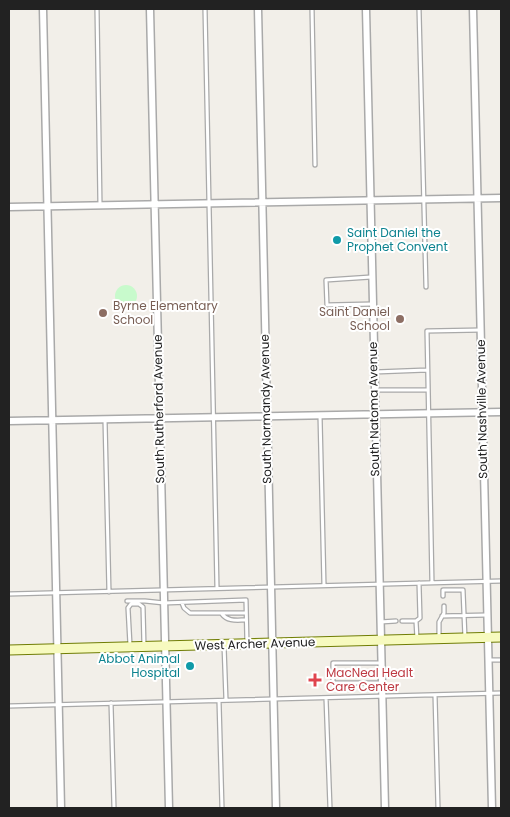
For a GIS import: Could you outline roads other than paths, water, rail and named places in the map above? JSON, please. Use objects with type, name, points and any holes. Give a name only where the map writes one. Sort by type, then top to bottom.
[{"type":"main road","name":"West Archer Avenue","points":[[9,650],[501,638]]},
{"type":"street","points":[[43,9],[61,808]]},
{"type":"street","name":"South Rutherford Avenue","points":[[150,9],[169,808]]},
{"type":"street","name":"South Normandy Avenue","points":[[258,9],[276,808]]},
{"type":"street","name":"South Natoma Avenue","points":[[366,9],[378,584],[385,808]]},
{"type":"street","name":"South Nashville Avenue","points":[[474,9],[486,615],[492,808]]},
{"type":"street","points":[[9,207],[501,198]]},
{"type":"street","points":[[9,422],[501,412]]},
{"type":"lane","points":[[96,9],[100,205]]},
{"type":"lane","points":[[204,9],[217,588]]},
{"type":"lane","points":[[312,9],[315,165]]},
{"type":"lane","points":[[419,9],[426,287]]},
{"type":"lane","points":[[372,277],[326,280],[327,305],[372,304]]},
{"type":"lane","points":[[432,583],[426,331],[481,330]]},
{"type":"lane","points":[[374,372],[427,370]]},
{"type":"lane","points":[[374,390],[428,390]]},
{"type":"lane","points":[[320,415],[324,585]]},
{"type":"lane","points":[[105,420],[108,592]]},
{"type":"lane","points":[[9,594],[501,581]]},
{"type":"lane","points":[[402,621],[416,621],[420,618],[419,584]]},
{"type":"lane","points":[[443,596],[443,590],[463,590],[465,638]]},
{"type":"lane","points":[[127,601],[182,603],[246,600],[247,644]]},
{"type":"lane","points":[[143,628],[145,625],[144,601]]},
{"type":"lane","points":[[182,603],[184,608],[190,613],[246,613]]},
{"type":"lane","points":[[130,647],[128,608],[131,604],[139,604],[143,607],[144,647]]},
{"type":"lane","points":[[439,639],[439,622],[444,606]]},
{"type":"lane","points":[[221,614],[224,618],[232,620],[246,620]]},
{"type":"lane","points":[[442,616],[486,615]]},
{"type":"lane","points":[[379,622],[396,621]]},
{"type":"lane","points":[[416,621],[417,640]]},
{"type":"lane","points":[[224,645],[226,700]]},
{"type":"lane","points":[[488,660],[501,660]]},
{"type":"lane","points":[[380,663],[333,663],[333,683],[381,683]]},
{"type":"lane","points":[[9,706],[501,693]]},
{"type":"lane","points":[[435,695],[438,808]]},
{"type":"lane","points":[[326,698],[330,808]]},
{"type":"lane","points":[[219,700],[222,808]]},
{"type":"lane","points":[[111,703],[114,808]]},
{"type":"place","name":"Saint Daniel the Prophet Convent","points":[[337,240]]},
{"type":"place","name":"Byrne Elementary School","points":[[103,313]]},
{"type":"place","name":"Saint Daniel School","points":[[400,319]]},
{"type":"place","name":"Abbot Animal Hospital","points":[[190,666]]},
{"type":"place","name":"MacNeal Healt Care Center","points":[[315,680]]}]
